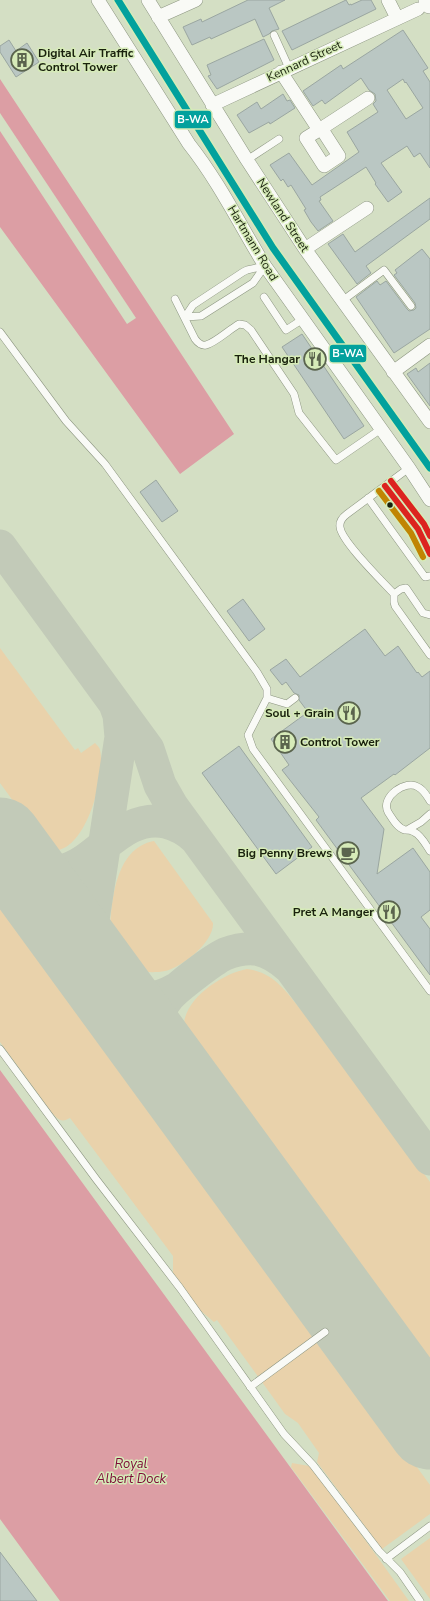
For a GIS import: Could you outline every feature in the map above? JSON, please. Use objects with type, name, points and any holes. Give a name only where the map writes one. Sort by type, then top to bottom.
[{"type":"street","name":"Hartmann Road","points":[[98,0],[189,144],[207,168],[265,266],[381,428],[430,500]]},
{"type":"street","name":"Newland Street","points":[[148,0],[212,105],[305,249],[430,422]]},
{"type":"street","points":[[158,17],[196,0]]},
{"type":"street","points":[[388,0],[397,18]]},
{"type":"street","name":"Kennard Street","points":[[212,105],[425,4]]},
{"type":"street","points":[[285,70],[320,129],[368,98]]},
{"type":"street","points":[[305,249],[367,208]]},
{"type":"street","points":[[393,372],[430,345]]},
{"type":"lane","points":[[274,35],[285,70]]},
{"type":"lane","points":[[247,160],[279,139]]},
{"type":"lane","points":[[185,317],[201,316],[253,283],[265,266]]},
{"type":"lane","points":[[185,317],[193,305],[243,272],[265,266]]},
{"type":"lane","points":[[342,301],[384,270],[411,306]]},
{"type":"lane","points":[[264,297],[286,330],[303,319]]},
{"type":"lane","points":[[175,299],[199,344],[205,345],[239,324],[245,325],[251,330],[294,394],[299,413],[336,460],[381,428]]},
{"type":"lane","points":[[0,332],[66,421],[97,454],[257,672],[267,689],[267,698],[248,735],[253,749],[430,991]]},
{"type":"lane","points":[[409,468],[342,519],[340,529],[346,540],[394,594],[394,602],[396,606],[430,655]]},
{"type":"lane","points":[[385,486],[418,529],[430,554]]},
{"type":"lane","points":[[368,498],[425,577],[430,576]]},
{"type":"lane","points":[[394,594],[401,589],[406,588],[423,613],[430,615]]},
{"type":"lane","points":[[267,698],[287,704],[295,698]]},
{"type":"lane","points":[[430,801],[418,786],[411,784],[403,786],[388,797],[386,804],[387,811],[399,827],[417,834],[430,851]]},
{"type":"lane","points":[[407,830],[430,814]]},
{"type":"lane","points":[[0,1049],[96,1179],[180,1288],[284,1434],[313,1465],[379,1551],[400,1572],[420,1601]]},
{"type":"lane","points":[[250,1387],[325,1332]]},
{"type":"lane","points":[[386,1558],[430,1526]]},
{"type":"shaded area","points":[[0,648],[75,750],[78,748],[81,753],[95,743],[100,749],[100,778],[90,813],[83,829],[73,841],[62,849],[49,850],[0,783]]},
{"type":"shaded area","points":[[154,841],[213,923],[212,930],[208,938],[196,953],[172,969],[161,972],[136,971],[110,934],[114,892],[123,865],[131,854],[141,846]]},
{"type":"shaded area","points":[[0,896],[319,1333],[259,1378],[217,1320],[214,1322],[201,1311],[173,1273],[173,1256],[70,1118],[60,1120],[52,1113],[0,1042]]},
{"type":"shaded area","points":[[247,969],[272,978],[284,989],[301,1010],[304,1009],[430,1182],[430,1364],[423,1363],[187,1040],[184,1028],[186,1016],[192,1004],[200,994],[211,985],[224,978],[236,972]]},
{"type":"shaded area","points":[[322,1337],[430,1485],[430,1514],[382,1549],[317,1462],[319,1453],[298,1423],[285,1414],[262,1382]]},
{"type":"shaded area","points":[[292,1463],[309,1466],[335,1498],[409,1601],[390,1601],[291,1467]]},
{"type":"shaded area","points":[[430,1538],[430,1599],[401,1559]]},
{"type":"water","points":[[0,79],[234,434],[180,474],[0,227]]},
{"type":"water","name":"Royal Albert Dock","points":[[0,1070],[388,1601],[60,1601],[0,1519]]},
{"type":"pier","points":[[0,113],[136,318],[127,324],[0,131]]},
{"type":"building","points":[[248,0],[285,0],[269,8],[279,29],[272,31],[263,37],[255,19],[211,39],[210,37],[192,45],[183,27],[201,19],[202,22]]},
{"type":"building","points":[[346,0],[349,5],[351,5],[362,0],[371,0],[376,9],[292,50],[282,31]]},
{"type":"building","points":[[403,30],[428,68],[423,71],[430,82],[430,168],[420,153],[414,157],[407,146],[381,163],[402,192],[388,202],[375,184],[376,183],[366,167],[320,197],[321,200],[319,201],[333,221],[318,231],[311,222],[304,210],[306,209],[291,185],[288,187],[283,179],[281,181],[270,165],[289,153],[312,185],[359,152],[347,132],[378,112],[373,104],[376,101],[375,94],[369,90],[361,78],[325,104],[322,100],[313,106],[303,91],[341,65],[343,69]],"holes":[[[403,79],[405,83],[406,82],[423,108],[406,119],[387,90]]]},
{"type":"building","points":[[264,39],[274,60],[217,89],[208,76],[211,75],[207,65]]},
{"type":"building","name":"Digital Air Traffic Control Tower","points":[[9,40],[16,51],[27,43],[39,62],[16,77],[0,52],[0,46]]},
{"type":"building","points":[[283,94],[287,101],[290,100],[295,108],[270,124],[269,122],[249,133],[237,115],[257,102],[261,109]]},
{"type":"building","points":[[430,198],[430,219],[366,266],[371,273],[357,284],[328,244],[343,234],[355,252]]},
{"type":"building","points":[[422,249],[430,259],[430,329],[394,353],[356,297],[377,281],[380,285],[386,281],[407,309],[409,311],[414,310],[416,308],[415,303],[394,275],[397,273],[395,270]]},
{"type":"building","points":[[302,334],[364,426],[344,439],[282,347]]},
{"type":"building","points":[[430,363],[430,406],[407,374],[416,368],[418,372]]},
{"type":"building","points":[[156,480],[178,511],[162,522],[140,492]]},
{"type":"building","points":[[243,599],[265,629],[249,641],[227,611]]},
{"type":"building","points":[[365,629],[385,656],[398,646],[417,673],[418,672],[422,677],[430,671],[430,748],[395,775],[394,774],[361,798],[384,829],[377,874],[413,848],[430,872],[430,910],[421,917],[430,929],[430,975],[316,820],[319,817],[282,770],[289,765],[271,739],[308,712],[299,700],[299,695],[294,693],[286,682],[282,685],[270,670],[286,659],[300,677]]},
{"type":"building","points":[[239,746],[312,847],[276,874],[202,773]]},
{"type":"building","points":[[0,1552],[37,1601],[0,1601]]},
{"type":"taxiway","points":[[0,546],[148,749],[160,785],[172,806],[430,1159]]},
{"type":"taxiway","points":[[96,970],[91,951],[90,939],[121,737],[119,715],[115,704]]},
{"type":"taxiway","points":[[8,850],[33,867],[55,872],[74,867],[125,830],[144,822],[170,823],[185,830],[195,838]]},
{"type":"taxiway","points":[[163,1062],[157,1043],[156,1034],[156,1024],[159,1014],[163,1005],[171,994],[194,975],[225,954],[248,949],[255,949],[269,953],[289,967]]},
{"type":"taxiway","points":[[102,979],[120,991],[138,998],[156,997],[176,989]]},
{"type":"taxiway","points":[[390,1373],[408,1386],[419,1391],[430,1393]]},
{"type":"runway","points":[[0,839],[430,1428]]},
{"type":"transit line","name":"B-WA","points":[[118,0],[273,248],[430,468]]},
{"type":"transit line","points":[[391,481],[424,524],[430,536]]},
{"type":"transit line","points":[[385,486],[418,529],[430,554]]},
{"type":"transit line","points":[[379,491],[411,533],[423,557]]},
{"type":"place","name":"Digital Air Traffic Control Tower","points":[[22,60]]},
{"type":"place","name":"The Hangar","points":[[315,359]]},
{"type":"place","name":"Soul + Grain","points":[[349,713]]},
{"type":"place","name":"Control Tower","points":[[285,742]]},
{"type":"place","name":"Big Penny Brews","points":[[348,853]]},
{"type":"place","name":"Pret A Manger","points":[[389,912]]}]
